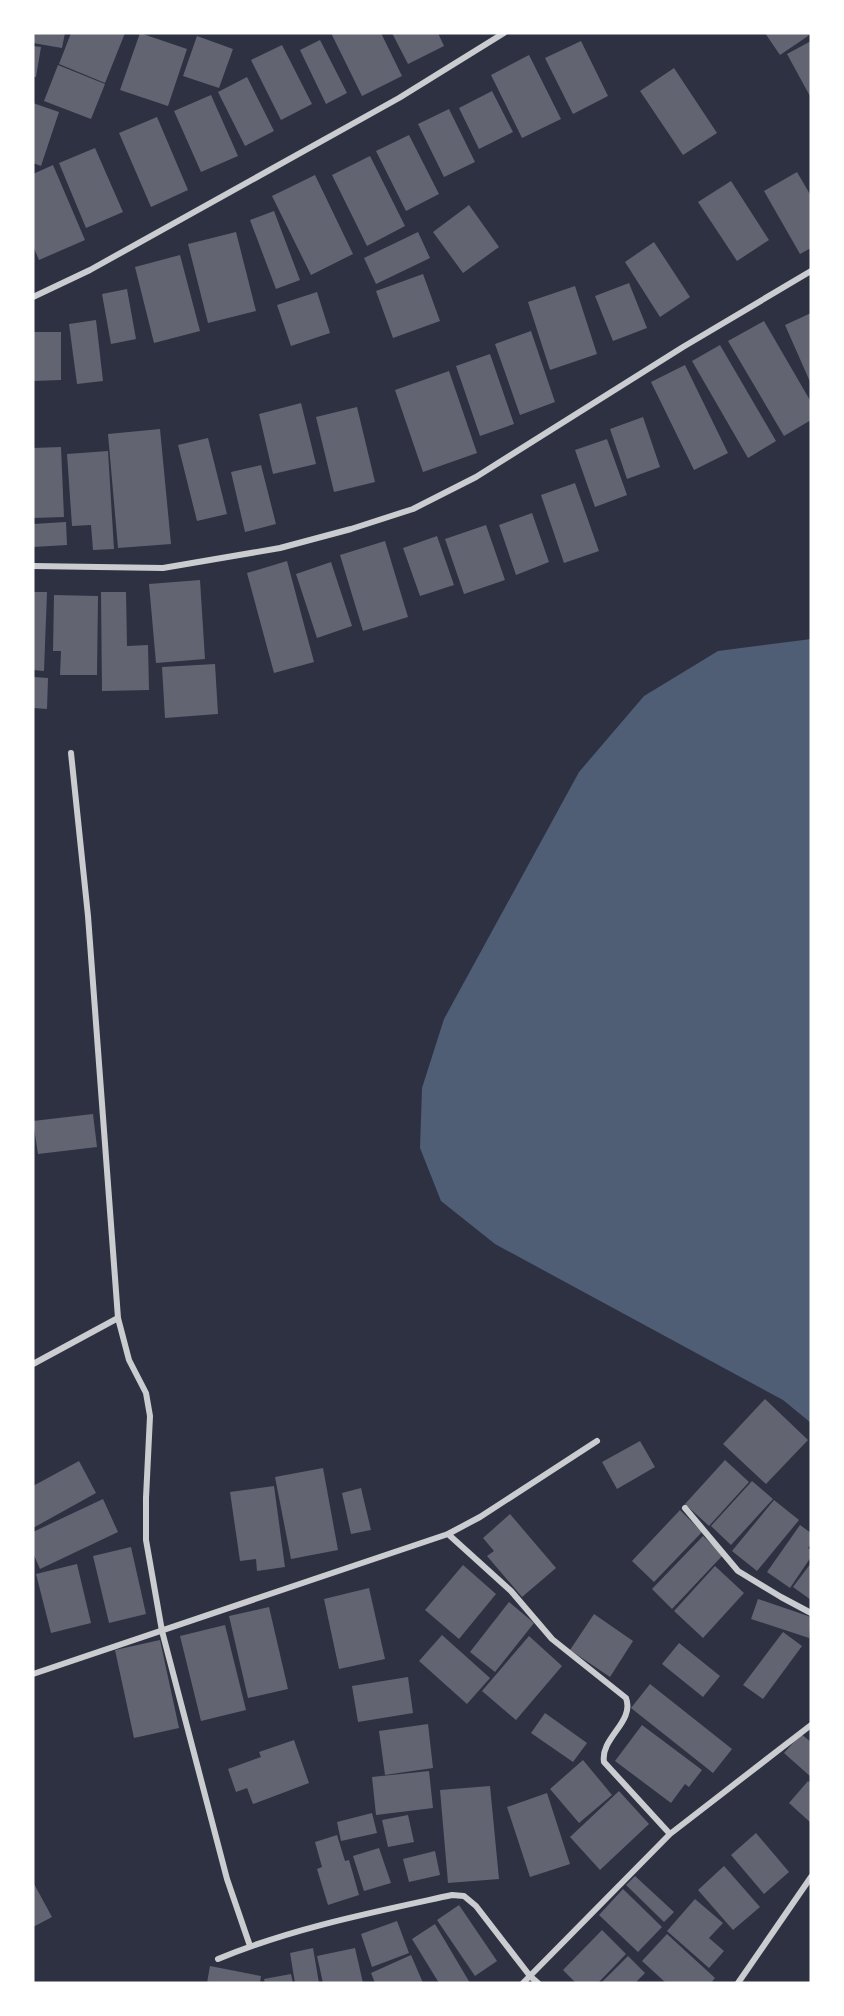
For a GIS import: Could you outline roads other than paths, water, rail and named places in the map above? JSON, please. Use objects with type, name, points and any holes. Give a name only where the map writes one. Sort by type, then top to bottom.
[{"type":"street","points":[[33,297],[90,270],[378,109],[504,33]]},
{"type":"street","points":[[33,566],[163,568],[280,548],[413,509],[476,477],[683,347],[811,271]]},
{"type":"street","points":[[71,753],[88,916],[118,1318],[129,1360],[146,1393],[150,1416],[146,1540],[162,1631],[227,1878],[250,1946]]},
{"type":"street","points":[[33,1364],[118,1318]]},
{"type":"street","points":[[33,1674],[448,1534],[480,1517],[597,1441]]},
{"type":"street","points":[[685,1508],[738,1571],[781,1598],[811,1613]]},
{"type":"street","points":[[448,1534],[511,1591],[552,1639],[626,1698],[628,1712],[605,1750],[604,1762],[670,1834]]},
{"type":"street","points":[[523,1983],[670,1834],[811,1725]]},
{"type":"street","points":[[738,1983],[811,1877]]},
{"type":"street","points":[[218,1959],[250,1946],[360,1915],[452,1895],[464,1896],[476,1906],[530,1976],[538,1983]]},
{"type":"water","points":[[811,639],[811,1423],[783,1400],[495,1244],[441,1201],[420,1148],[422,1088],[444,1019],[579,772],[644,696],[718,651]]}]
